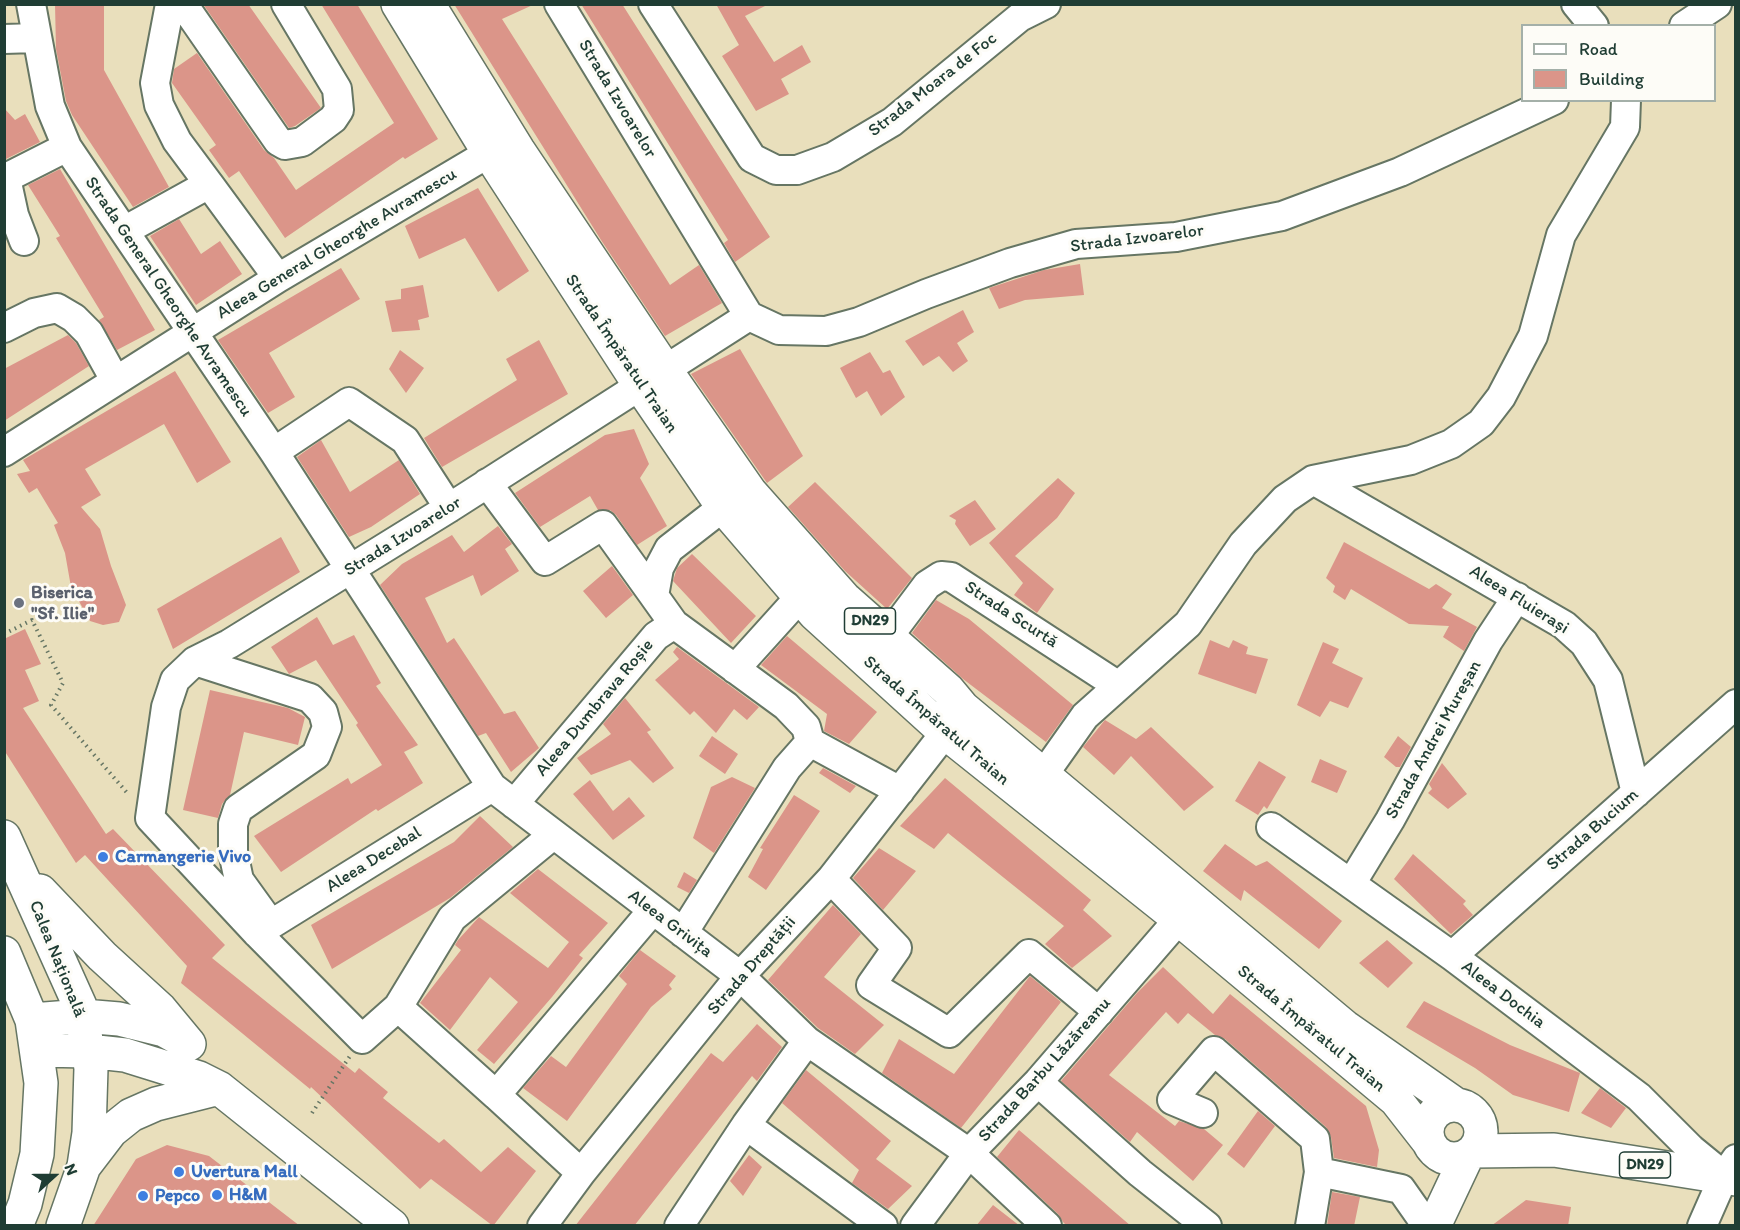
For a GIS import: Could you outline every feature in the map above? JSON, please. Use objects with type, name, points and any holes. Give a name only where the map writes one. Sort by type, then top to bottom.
[{"type":"main road","name":"Strada Împăratul Traian","points":[[398,4],[489,153],[653,379],[844,598],[948,690],[955,721],[1044,774],[1346,1028],[1466,1111]]},
{"type":"main road","name":"Strada Împăratul Traian","points":[[428,4],[518,150],[653,379],[723,507],[800,597],[815,614],[955,721],[1179,919],[1396,1100],[1430,1146]]},
{"type":"main road","name":"Calea Națională","points":[[4,837],[83,1016],[92,1095],[84,1166],[63,1226]]},
{"type":"main road","points":[[20,869],[102,956],[160,1009],[206,1064],[219,1088]]},
{"type":"main road","points":[[4,953],[35,1035],[41,1113],[37,1154],[15,1210]]},
{"type":"main road","points":[[35,1035],[83,1016],[143,1024],[164,1030],[189,1044]]},
{"type":"main road","points":[[35,1035],[88,1051],[125,1055],[190,1075],[219,1088],[392,1226]]},
{"type":"main road","points":[[84,1166],[111,1131],[131,1115],[156,1104],[219,1088]]},
{"type":"main road","points":[[1446,1105],[1466,1111],[1481,1135],[1431,1226],[1430,1146],[1426,1132],[1432,1115],[1446,1105]]},
{"type":"main road","name":"DN29","points":[[1466,1111],[1554,1150]]},
{"type":"main road","name":"DN29","points":[[1430,1146],[1449,1159],[1470,1153],[1554,1150],[1732,1172]]},
{"type":"street","name":"Strada General Gheorghe Avramescu","points":[[31,4],[50,106],[67,147],[274,452],[349,571]]},
{"type":"street","points":[[170,4],[155,83],[159,105],[177,141],[278,278]]},
{"type":"street","points":[[183,4],[278,141],[285,146],[302,142],[333,119],[339,110],[337,89],[286,4]]},
{"type":"street","name":"Strada Izvoarelor","points":[[559,4],[749,316],[779,330],[826,331],[859,322],[1010,263],[1076,244],[1176,237],[1282,216],[1400,172],[1550,102]]},
{"type":"street","name":"Strada Moara de Foc","points":[[653,4],[752,158],[776,170],[797,170],[833,157],[892,122],[1020,17],[1046,4]]},
{"type":"street","points":[[1576,4],[1592,24]]},
{"type":"street","points":[[1687,24],[1717,4]]},
{"type":"street","points":[[4,39],[36,38]]},
{"type":"street","points":[[1044,774],[1085,716],[1188,624],[1243,544],[1285,499],[1313,480],[1410,460],[1451,444],[1481,423],[1501,397],[1533,336],[1561,235],[1625,127],[1626,102]]},
{"type":"street","points":[[24,241],[6,178],[67,147]]},
{"type":"street","name":"Aleea General Gheorghe Avramescu","points":[[4,452],[278,278],[489,153]]},
{"type":"street","points":[[124,231],[209,184]]},
{"type":"street","points":[[6,325],[57,308],[74,318],[90,333],[115,380]]},
{"type":"street","name":"Strada Izvoarelor","points":[[150,818],[166,707],[175,680],[195,662],[349,571],[749,316]]},
{"type":"street","points":[[274,452],[349,402],[405,440],[449,508]]},
{"type":"street","name":"Aleea Fluierași","points":[[1313,480],[1564,625],[1584,643],[1600,664],[1608,680],[1636,793]]},
{"type":"street","points":[[487,483],[545,561],[603,525],[674,624],[786,706],[806,727],[810,742],[900,791]]},
{"type":"street","points":[[654,596],[659,568],[669,549],[723,507]]},
{"type":"street","name":"Aleea Grivița","points":[[349,571],[492,787],[740,976],[807,1041],[969,1153],[1047,1226]]},
{"type":"street","name":"Strada Scurtă","points":[[888,637],[927,585],[942,576],[951,577],[1118,685]]},
{"type":"street","points":[[735,669],[800,597]]},
{"type":"street","name":"Strada Andrei Mureșan","points":[[1350,884],[1390,820],[1488,641],[1517,597]]},
{"type":"street","name":"Aleea Dumbrava Roșie","points":[[514,804],[656,636],[674,624]]},
{"type":"street","points":[[195,662],[310,698],[318,704],[327,727],[316,756],[238,809],[233,824],[233,852],[239,880],[264,928]]},
{"type":"street","name":"Strada Bucium","points":[[1452,956],[1736,704]]},
{"type":"street","name":"Strada Dreptății","points":[[542,1226],[581,1173],[740,976],[831,879],[955,721]]},
{"type":"street","points":[[682,933],[787,768],[810,742]]},
{"type":"street","name":"Aleea Decebal","points":[[264,928],[492,787]]},
{"type":"street","points":[[150,818],[264,928],[362,1039],[398,1007],[452,918],[553,835]]},
{"type":"street","name":"Aleea Dochia","points":[[1271,827],[1452,956],[1639,1097],[1691,1149],[1732,1172]]},
{"type":"street","points":[[831,879],[897,948],[871,985],[949,1033],[1029,954],[1099,1011]]},
{"type":"street","points":[[496,1095],[652,911]]},
{"type":"street","name":"Strada Barbu Lăzăreanu","points":[[915,1226],[969,1153],[1038,1082],[1179,919]]},
{"type":"street","points":[[398,1007],[581,1173]]},
{"type":"street","points":[[680,1226],[746,1125],[807,1041]]},
{"type":"street","points":[[1203,1113],[1172,1100],[1214,1051],[1315,1139],[1319,1172],[1310,1226]]},
{"type":"street","points":[[1038,1082],[1140,1173],[1206,1225]]},
{"type":"street","points":[[746,1125],[884,1226]]},
{"type":"street","points":[[1319,1172],[1401,1189],[1431,1226]]},
{"type":"street","points":[[1702,1226],[1732,1172]]},
{"type":"path","points":[[4,634],[32,620],[63,683],[51,705],[150,818]]},
{"type":"path","points":[[312,1113],[362,1039]]},
{"type":"building","points":[[55,4],[104,4],[104,70],[169,187],[133,207],[72,115],[66,101],[56,49]]},
{"type":"building","points":[[203,4],[248,4],[321,108],[289,128]]},
{"type":"building","points":[[321,4],[357,4],[438,139],[405,159],[403,157],[285,238],[239,171],[229,178],[209,150],[216,145],[172,83],[174,69],[197,53],[264,150],[274,158],[296,190],[394,123]]},
{"type":"building","points":[[454,4],[535,4],[502,19],[670,285],[699,265],[722,303],[665,336],[601,240]]},
{"type":"building","points":[[581,4],[622,4],[770,237],[735,262],[724,243],[728,240]]},
{"type":"building","points":[[716,4],[769,4],[745,16],[774,62],[802,45],[811,62],[781,79],[789,94],[756,111],[722,56],[739,45]]},
{"type":"building","points":[[4,108],[15,120],[25,114],[40,142],[4,160]]},
{"type":"building","points":[[60,169],[155,330],[117,350],[99,320],[104,317],[56,238],[60,236],[28,185]]},
{"type":"building","points":[[478,188],[529,271],[498,292],[465,238],[419,259],[405,226]]},
{"type":"building","points":[[179,219],[201,254],[220,241],[242,274],[196,305],[150,236]]},
{"type":"building","points":[[1080,264],[1084,295],[1025,300],[999,309],[989,288],[1044,270]]},
{"type":"building","points":[[341,268],[360,299],[269,353],[295,397],[268,413],[218,340]]},
{"type":"building","points":[[423,285],[429,317],[418,320],[420,330],[392,332],[385,301],[401,299],[401,289]]},
{"type":"building","points":[[963,310],[974,332],[957,343],[968,361],[953,372],[939,356],[923,366],[905,341]]},
{"type":"building","points":[[68,335],[76,343],[89,366],[4,421],[4,369]]},
{"type":"building","points":[[539,340],[568,394],[442,467],[424,438],[517,380],[506,359]]},
{"type":"building","points":[[740,349],[803,456],[767,483],[691,374]]},
{"type":"building","points":[[400,350],[424,368],[406,393],[389,369]]},
{"type":"building","points":[[870,352],[883,373],[890,370],[905,397],[881,416],[867,391],[856,398],[840,368]]},
{"type":"building","points":[[175,371],[231,462],[197,483],[164,424],[85,469],[101,495],[81,507],[100,529],[126,605],[119,622],[103,625],[90,621],[71,587],[65,553],[54,525],[58,523],[37,488],[29,493],[17,474],[30,471],[23,460]]},
{"type":"building","points":[[634,429],[649,464],[640,478],[667,526],[637,545],[616,515],[610,510],[598,510],[590,496],[540,527],[515,493],[605,435]]},
{"type":"building","points":[[321,440],[350,492],[399,460],[420,494],[371,527],[349,537],[297,457]]},
{"type":"building","points":[[1058,478],[1075,493],[1057,518],[1015,556],[1054,589],[1037,613],[1014,595],[1023,583],[989,543]]},
{"type":"building","points":[[815,482],[912,578],[887,609],[845,571],[788,507]]},
{"type":"building","points":[[975,500],[996,529],[970,546],[955,524],[956,520],[949,516]]},
{"type":"building","points":[[498,526],[512,544],[505,549],[519,571],[481,596],[473,575],[425,598],[447,643],[454,638],[504,714],[515,711],[539,748],[511,772],[486,733],[478,736],[380,585],[402,564],[452,535],[464,552]]},
{"type":"building","points":[[281,537],[300,572],[173,649],[157,609]]},
{"type":"building","points":[[1344,542],[1429,589],[1436,584],[1452,594],[1442,608],[1477,627],[1464,651],[1443,637],[1449,626],[1409,624],[1351,589],[1345,600],[1333,592],[1335,586],[1326,578]]},
{"type":"building","points":[[692,554],[756,616],[731,643],[673,581],[677,568]]},
{"type":"building","points":[[612,566],[633,595],[606,618],[583,591]]},
{"type":"building","points":[[936,600],[969,619],[1073,705],[1046,742],[963,679],[912,633]]},
{"type":"building","points":[[317,617],[333,645],[354,635],[381,683],[376,686],[418,745],[404,752],[423,783],[378,811],[376,809],[281,872],[254,836],[348,778],[351,784],[382,765],[356,725],[358,723],[316,660],[289,674],[271,647]]},
{"type":"building","points":[[25,629],[41,664],[25,670],[39,701],[23,708],[106,834],[113,829],[225,945],[212,958],[355,1073],[359,1068],[388,1092],[383,1098],[439,1143],[444,1139],[481,1172],[508,1147],[536,1171],[493,1226],[431,1179],[420,1189],[311,1087],[310,1089],[181,983],[187,966],[85,855],[76,863],[4,750],[4,639]]},
{"type":"building","points":[[787,636],[877,712],[849,744],[824,731],[827,714],[761,665]]},
{"type":"building","points":[[1210,640],[1229,648],[1233,640],[1248,647],[1246,654],[1268,659],[1256,694],[1198,674]]},
{"type":"building","points":[[1323,642],[1339,649],[1332,663],[1363,678],[1348,708],[1330,701],[1320,717],[1297,705]]},
{"type":"building","points":[[677,647],[759,707],[747,720],[734,709],[716,733],[694,711],[690,715],[655,680],[679,659],[673,652]]},
{"type":"building","points":[[210,690],[288,708],[305,717],[298,745],[244,732],[230,795],[222,804],[218,818],[183,810]]},
{"type":"building","points":[[625,698],[651,730],[647,732],[674,768],[653,783],[630,760],[591,775],[577,758],[611,734],[603,724]]},
{"type":"building","points":[[1105,720],[1136,739],[1151,727],[1214,787],[1184,811],[1131,756],[1114,775],[1083,747]]},
{"type":"building","points":[[712,736],[738,754],[725,774],[699,756]]},
{"type":"building","points":[[1398,736],[1411,747],[1400,767],[1396,767],[1384,757]]},
{"type":"building","points":[[1320,759],[1347,771],[1337,793],[1311,782]]},
{"type":"building","points":[[1259,761],[1286,777],[1267,809],[1264,806],[1258,815],[1235,801]]},
{"type":"building","points":[[1442,763],[1467,794],[1448,809],[1428,793],[1432,789],[1429,784]]},
{"type":"building","points":[[823,768],[856,786],[850,793],[819,773]]},
{"type":"building","points":[[732,777],[755,788],[714,853],[693,838],[711,787]]},
{"type":"building","points":[[945,778],[1091,900],[1083,910],[1112,936],[1072,968],[1045,944],[1064,926],[948,833],[934,849],[900,826]]},
{"type":"building","points":[[590,780],[613,811],[629,797],[645,816],[613,840],[573,794]]},
{"type":"building","points":[[794,795],[820,811],[766,890],[748,877],[763,849],[760,848]]},
{"type":"building","points":[[480,816],[513,847],[450,898],[332,969],[311,925],[454,842]]},
{"type":"building","points":[[1225,844],[1256,866],[1267,861],[1342,921],[1319,949],[1244,890],[1241,901],[1203,871]]},
{"type":"building","points":[[879,848],[916,871],[883,910],[853,878]]},
{"type":"building","points":[[1413,854],[1466,901],[1463,904],[1473,915],[1451,934],[1394,879]]},
{"type":"building","points":[[538,869],[608,923],[579,955],[583,958],[552,997],[494,1064],[477,1050],[518,1002],[490,977],[450,1030],[420,1003],[461,950],[455,945],[458,940],[479,917],[548,968],[569,942],[510,893]]},
{"type":"building","points":[[684,872],[697,880],[689,893],[677,887]]},
{"type":"building","points":[[833,905],[861,934],[824,977],[884,1025],[855,1054],[818,1028],[768,980]]},
{"type":"building","points":[[1387,940],[1413,963],[1388,988],[1359,963]]},
{"type":"building","points":[[640,950],[676,976],[669,985],[672,989],[651,1007],[567,1121],[523,1088],[551,1056],[566,1067],[627,984],[619,976]]},
{"type":"building","points":[[1163,967],[1213,1014],[1230,994],[1366,1106],[1379,1150],[1377,1167],[1334,1158],[1331,1137],[1326,1127],[1225,1039],[1215,1035],[1188,1013],[1178,1024],[1166,1012],[1109,1075],[1175,1126],[1179,1121],[1204,1129],[1223,1145],[1193,1181],[1137,1132],[1130,1142],[1061,1081],[1137,993]]},
{"type":"building","points":[[1030,976],[1061,1002],[961,1128],[882,1073],[899,1039],[954,1074]]},
{"type":"building","points":[[1424,1001],[1510,1045],[1580,1073],[1569,1112],[1513,1095],[1475,1068],[1406,1027]]},
{"type":"building","points":[[757,1024],[782,1047],[757,1081],[752,1076],[634,1226],[575,1226],[711,1053],[723,1062]]},
{"type":"building","points":[[806,1070],[891,1141],[876,1159],[912,1186],[888,1209],[852,1183],[859,1170],[782,1103]]},
{"type":"building","points":[[1600,1088],[1626,1108],[1611,1128],[1581,1113]]},
{"type":"building","points":[[1258,1111],[1275,1126],[1244,1168],[1227,1154]]},
{"type":"building","points":[[1019,1130],[1131,1226],[1067,1226],[1058,1214],[997,1157]]},
{"type":"building","name":"Uvertura Mall","points":[[167,1145],[209,1156],[300,1226],[93,1226],[136,1159]]},
{"type":"building","points":[[749,1155],[762,1167],[743,1196],[730,1181]]},
{"type":"building","points":[[1332,1192],[1360,1197],[1354,1226],[1327,1226]]},
{"type":"building","points":[[1526,1200],[1571,1207],[1568,1226],[1491,1226]]},
{"type":"building","points":[[993,1205],[1020,1226],[976,1226]]},
{"type":"place","name":"Biserica \"Sf. Ilie\"","points":[[19,603]]},
{"type":"place","name":"Carmangerie Vivo","points":[[103,857]]},
{"type":"place","name":"Uvertura Mall","points":[[179,1172]]},
{"type":"place","name":"H&M","points":[[217,1195]]},
{"type":"place","name":"Pepco","points":[[143,1196]]}]
